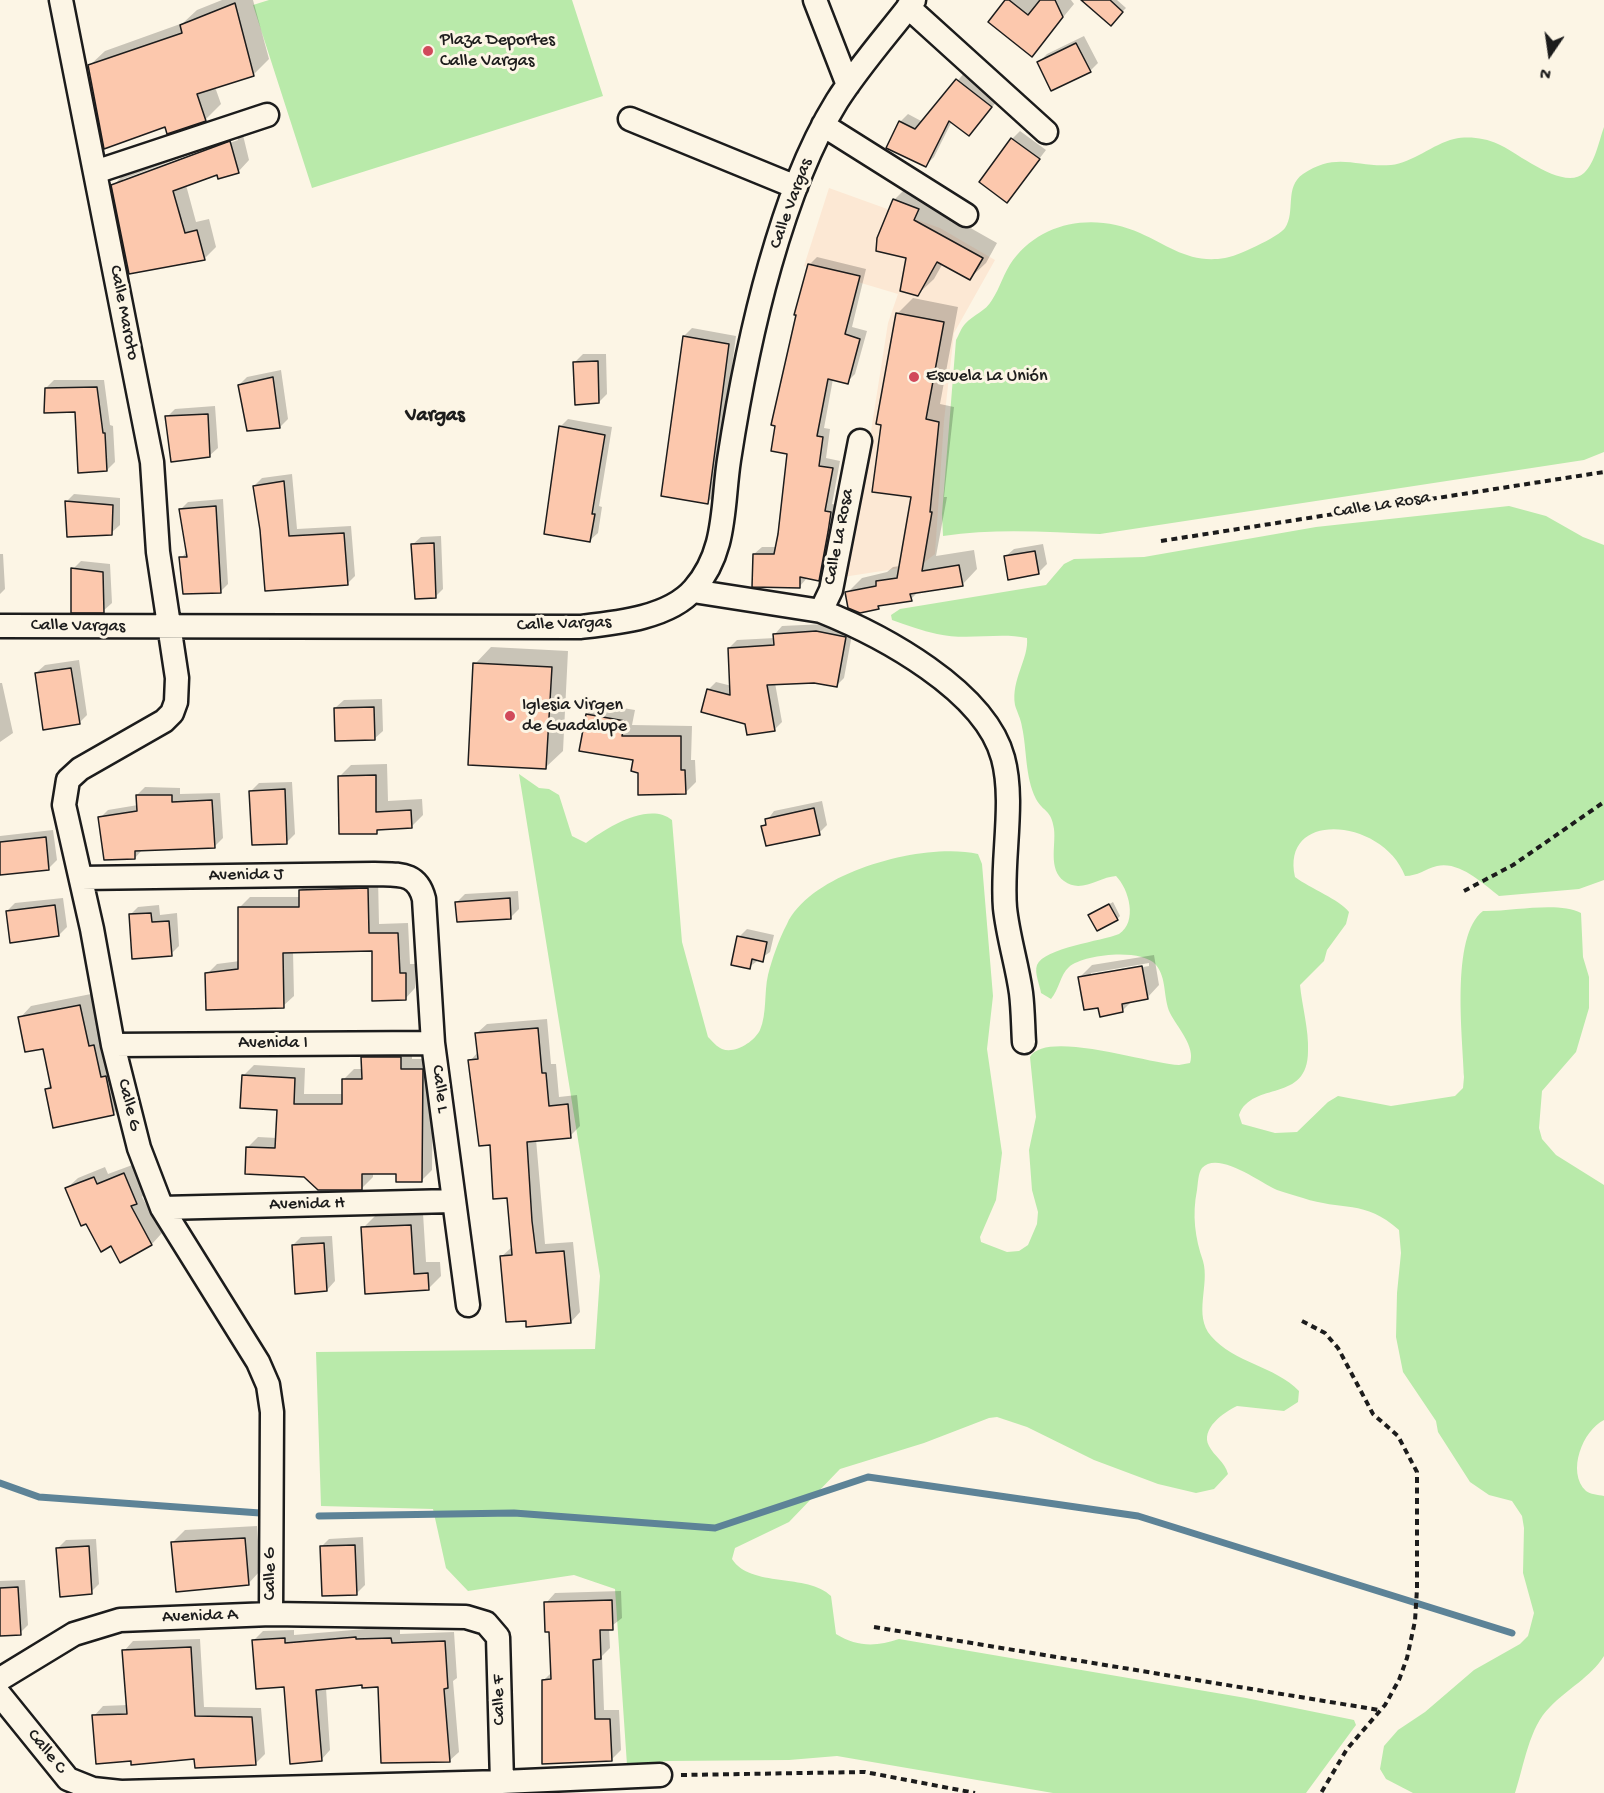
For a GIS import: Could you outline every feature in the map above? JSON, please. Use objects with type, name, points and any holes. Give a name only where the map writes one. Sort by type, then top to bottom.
[{"type":"street","name":"Calle Maroto","points":[[61,0],[152,462],[158,552],[169,628]]},
{"type":"street","points":[[815,0],[848,85]]},
{"type":"street","points":[[911,3],[1046,132]]},
{"type":"street","name":"Calle Vargas","points":[[0,626],[580,627],[623,622],[653,614],[693,591],[711,565],[722,535],[729,462],[755,325],[770,266],[796,186],[823,125],[848,85],[911,3]]},
{"type":"street","points":[[95,172],[267,115]]},
{"type":"street","points":[[630,119],[796,186]]},
{"type":"street","points":[[823,125],[966,215]]},
{"type":"street","name":"Calle La Rosa","points":[[820,611],[831,590],[860,441]]},
{"type":"street","points":[[693,591],[820,611],[881,640],[938,677],[969,704],[992,731],[1003,758],[1007,786],[1005,907],[1021,992],[1024,1042]]},
{"type":"street","name":"Calle G","points":[[169,628],[177,678],[176,702],[172,713],[164,721],[80,769],[68,780],[64,805],[81,878],[113,1045],[139,1148],[162,1208],[258,1362],[268,1385],[272,1412],[271,1614]]},
{"type":"street","name":"Avenida J","points":[[81,878],[374,874],[411,878]]},
{"type":"street","name":"Calle L","points":[[411,878],[421,886],[424,899],[434,1043],[468,1305]]},
{"type":"street","name":"Avenida I","points":[[113,1045],[434,1043]]},
{"type":"street","name":"Avenida H","points":[[162,1208],[453,1201]]},
{"type":"street","name":"Avenida A","points":[[0,1679],[74,1634],[120,1620],[271,1614],[466,1617],[486,1623]]},
{"type":"street","name":"Calle F","points":[[486,1623],[498,1637],[502,1782]]},
{"type":"street","name":"Calle C","points":[[0,1695],[68,1779],[93,1789],[121,1792],[248,1791],[660,1775]]},
{"type":"path","name":"Calle La Rosa","points":[[1161,541],[1604,472]]},
{"type":"path","points":[[1464,891],[1513,865],[1604,802]]},
{"type":"path","points":[[1302,1321],[1325,1333],[1338,1348],[1373,1414],[1398,1436],[1417,1472],[1417,1589],[1415,1618],[1407,1658],[1399,1680],[1380,1710],[1347,1749],[1321,1793]]},
{"type":"path","points":[[874,1627],[1380,1710]]},
{"type":"path","points":[[660,1775],[865,1772],[975,1793]]},
{"type":"shaded area","name":"Escuela La Unión","points":[[829,188],[940,228],[995,260],[954,333],[944,421],[935,554],[921,565],[843,577],[869,444],[888,323],[898,294],[804,266]]},
{"type":"green space","name":"Plaza Deportes Calle Vargas","points":[[269,0],[572,0],[603,96],[312,188],[253,5]]},
{"type":"green space","points":[[1604,127],[1604,452],[1584,460],[1100,534],[1002,531],[943,536],[942,514],[956,340],[965,324],[989,304],[1013,260],[1039,236],[1071,224],[1106,223],[1140,233],[1190,256],[1225,258],[1256,246],[1281,232],[1288,222],[1292,193],[1297,179],[1315,167],[1326,163],[1399,164],[1446,141],[1471,138],[1488,140],[1541,169],[1565,178],[1575,178],[1584,173],[1591,164]]},
{"type":"green space","points":[[1509,506],[1546,516],[1583,537],[1604,545],[1604,880],[1579,889],[1499,896],[1463,870],[1446,865],[1405,876],[1393,857],[1376,842],[1357,833],[1336,829],[1317,832],[1303,840],[1295,855],[1295,877],[1339,903],[1349,912],[1346,924],[1327,950],[1324,961],[1300,985],[1308,1043],[1306,1068],[1290,1085],[1255,1098],[1246,1104],[1239,1115],[1242,1124],[1275,1133],[1297,1132],[1328,1102],[1338,1096],[1391,1106],[1455,1096],[1463,1088],[1462,964],[1466,942],[1473,924],[1483,911],[1547,907],[1581,913],[1583,957],[1589,977],[1589,1008],[1576,1052],[1542,1091],[1539,1128],[1542,1139],[1556,1155],[1604,1185],[1604,1420],[1596,1425],[1584,1442],[1577,1463],[1577,1473],[1586,1491],[1604,1496],[1604,1656],[1586,1677],[1543,1715],[1528,1747],[1515,1793],[1413,1793],[1386,1779],[1380,1769],[1384,1746],[1398,1730],[1425,1712],[1474,1670],[1520,1644],[1528,1636],[1534,1613],[1523,1573],[1522,1516],[1512,1501],[1489,1495],[1470,1482],[1438,1432],[1436,1421],[1403,1372],[1396,1337],[1401,1253],[1399,1230],[1375,1214],[1352,1207],[1317,1202],[1280,1191],[1229,1165],[1209,1163],[1202,1168],[1198,1179],[1195,1217],[1196,1235],[1205,1270],[1203,1319],[1211,1336],[1220,1345],[1278,1376],[1299,1391],[1298,1402],[1284,1411],[1237,1406],[1226,1412],[1210,1427],[1207,1440],[1209,1446],[1228,1474],[1214,1489],[1196,1493],[1158,1484],[1094,1460],[1027,1427],[997,1417],[989,1418],[924,1443],[840,1469],[789,1522],[735,1548],[732,1559],[740,1568],[752,1574],[821,1589],[831,1596],[836,1634],[851,1641],[874,1644],[899,1639],[1246,1698],[1354,1720],[1356,1725],[1306,1793],[1053,1793],[837,1756],[789,1760],[668,1761],[627,1765],[615,1589],[574,1575],[468,1591],[446,1568],[433,1509],[321,1506],[316,1352],[595,1349],[600,1276],[519,774],[539,788],[549,789],[559,795],[572,836],[586,843],[616,824],[640,815],[652,813],[672,820],[682,942],[708,1037],[718,1047],[727,1050],[744,1046],[760,1030],[764,1017],[768,975],[781,936],[800,905],[820,889],[844,875],[901,857],[929,852],[956,851],[978,854],[982,864],[993,996],[987,1049],[1002,1153],[996,1200],[980,1237],[981,1242],[1007,1252],[1019,1251],[1028,1245],[1037,1224],[1038,1212],[1032,1190],[1029,1150],[1036,1117],[1030,1057],[1040,1049],[1056,1046],[1076,1047],[1179,1065],[1190,1063],[1190,1050],[1170,1013],[1159,970],[1149,960],[1139,956],[1099,956],[1076,962],[1066,970],[1051,999],[1041,993],[1036,968],[1042,959],[1062,950],[1119,934],[1128,922],[1130,905],[1125,889],[1116,876],[1077,886],[1064,881],[1056,870],[1053,823],[1032,791],[1024,736],[1015,705],[1015,687],[1027,646],[1027,638],[948,636],[892,620],[891,615],[900,609],[1046,585],[1064,564],[1074,559],[1144,557],[1316,527]]},
{"type":"building","points":[[1005,0],[1009,0],[1028,15],[1040,0],[1055,0],[1063,17],[1032,57],[988,22]]},
{"type":"building","points":[[1081,0],[1110,0],[1123,12],[1111,26]]},
{"type":"building","points":[[235,3],[254,76],[197,94],[206,121],[167,134],[165,127],[104,149],[88,65],[182,33],[180,25]]},
{"type":"building","points":[[1076,43],[1091,72],[1051,91],[1037,62]]},
{"type":"building","points":[[956,79],[992,107],[969,136],[949,121],[926,167],[886,148],[899,121],[915,129]]},
{"type":"building","points":[[1011,138],[1040,159],[1007,203],[979,182]]},
{"type":"building","points":[[230,141],[239,173],[218,179],[217,175],[173,191],[185,233],[197,230],[205,260],[129,274],[111,185]]},
{"type":"building","points":[[893,199],[919,209],[914,220],[983,258],[970,280],[937,262],[918,296],[900,291],[906,258],[876,251],[877,238]]},
{"type":"building","points":[[808,264],[860,276],[845,334],[860,339],[848,384],[828,379],[817,436],[823,437],[819,466],[833,468],[825,511],[831,512],[828,532],[819,581],[800,577],[800,588],[752,587],[753,554],[774,554],[778,534],[787,454],[771,451],[775,426],[771,425],[796,315],[794,315]]},
{"type":"building","points":[[896,313],[944,322],[926,419],[939,422],[930,512],[932,512],[922,571],[959,565],[963,586],[910,594],[912,601],[878,606],[879,609],[860,613],[848,608],[845,592],[876,586],[876,581],[897,578],[911,497],[872,492],[881,425],[876,424]]},
{"type":"building","points":[[683,336],[729,344],[708,504],[661,496]]},
{"type":"building","points":[[598,361],[599,403],[575,405],[573,362]]},
{"type":"building","points":[[273,377],[280,428],[247,431],[238,385]]},
{"type":"building","points":[[97,387],[103,433],[105,433],[107,471],[78,473],[75,412],[44,413],[45,388]]},
{"type":"building","points":[[208,414],[210,457],[171,462],[165,416]]},
{"type":"building","points":[[559,426],[605,435],[592,514],[595,514],[590,542],[544,534]]},
{"type":"building","points":[[284,481],[289,536],[344,533],[348,585],[265,591],[260,530],[253,486]]},
{"type":"building","points":[[65,501],[113,505],[112,535],[67,537]]},
{"type":"building","points":[[216,506],[221,593],[183,594],[179,557],[187,557],[179,509]]},
{"type":"building","points":[[434,543],[436,598],[415,599],[411,544]]},
{"type":"building","points":[[1035,551],[1039,574],[1008,580],[1004,556]]},
{"type":"building","points":[[71,568],[103,572],[104,613],[71,613]]},
{"type":"building","points":[[816,631],[846,637],[837,687],[814,683],[767,685],[775,731],[747,735],[745,724],[701,712],[707,689],[730,695],[728,648],[774,645],[773,634]]},
{"type":"building","name":"Iglesia Virgen de Guadalupe","points":[[473,663],[552,667],[546,769],[468,765]]},
{"type":"building","points":[[71,668],[80,724],[43,730],[35,673]]},
{"type":"building","points":[[374,707],[375,740],[335,741],[334,708]]},
{"type":"building","points":[[586,714],[625,721],[622,736],[681,736],[681,770],[685,770],[686,794],[638,795],[638,773],[631,771],[633,760],[579,751]]},
{"type":"building","points":[[376,775],[376,812],[411,810],[412,828],[377,830],[377,834],[339,834],[338,776]]},
{"type":"building","points":[[285,789],[287,844],[252,845],[249,791]]},
{"type":"building","points":[[136,795],[172,795],[172,802],[212,800],[215,848],[135,851],[135,859],[104,860],[98,817],[137,811]]},
{"type":"building","points":[[814,808],[820,835],[766,846],[761,826],[766,825],[765,819]]},
{"type":"building","points":[[46,837],[49,870],[0,875],[0,842]]},
{"type":"building","points":[[368,888],[369,933],[398,933],[400,973],[406,973],[406,1000],[372,1001],[372,951],[283,953],[284,1008],[206,1010],[205,973],[238,969],[238,907],[299,907],[299,890]]},
{"type":"building","points":[[510,898],[511,919],[457,922],[455,902]]},
{"type":"building","points":[[1109,904],[1118,920],[1097,931],[1088,915]]},
{"type":"building","points":[[55,905],[59,936],[10,943],[6,911]]},
{"type":"building","points":[[151,913],[152,922],[169,921],[172,956],[132,959],[129,914]]},
{"type":"building","points":[[737,936],[767,942],[763,962],[752,959],[750,969],[731,965]]},
{"type":"building","points":[[1142,966],[1148,999],[1122,1004],[1123,1012],[1100,1017],[1098,1008],[1084,1010],[1078,977]]},
{"type":"building","points":[[80,1005],[89,1046],[94,1045],[101,1077],[106,1076],[114,1115],[53,1128],[45,1089],[51,1088],[43,1049],[25,1052],[18,1017]]},
{"type":"building","points":[[538,1028],[542,1073],[546,1073],[549,1106],[568,1104],[571,1138],[527,1142],[532,1221],[536,1253],[564,1251],[571,1323],[526,1327],[526,1321],[506,1322],[500,1256],[512,1255],[507,1198],[493,1199],[490,1145],[479,1146],[468,1060],[478,1059],[475,1033]]},
{"type":"building","points":[[361,1057],[401,1057],[401,1069],[423,1069],[422,1182],[396,1182],[396,1174],[362,1174],[362,1190],[318,1190],[304,1177],[245,1174],[246,1147],[275,1148],[277,1110],[240,1108],[242,1075],[295,1078],[294,1104],[342,1104],[342,1079],[362,1079]]},
{"type":"building","points":[[124,1173],[137,1204],[131,1206],[152,1245],[120,1263],[111,1246],[101,1252],[86,1224],[81,1226],[65,1188],[94,1177],[97,1184]]},
{"type":"building","points":[[411,1225],[414,1274],[428,1273],[429,1290],[365,1294],[361,1227]]},
{"type":"building","points":[[324,1243],[327,1291],[295,1294],[292,1245]]},
{"type":"building","points":[[245,1538],[249,1585],[176,1592],[171,1542]]},
{"type":"building","points":[[355,1545],[357,1595],[322,1596],[320,1546]]},
{"type":"building","points":[[89,1546],[92,1594],[60,1597],[56,1548]]},
{"type":"building","points":[[18,1587],[21,1635],[0,1636],[0,1588]]},
{"type":"building","points":[[612,1600],[613,1630],[600,1630],[601,1659],[593,1660],[595,1719],[610,1719],[612,1761],[542,1764],[542,1680],[551,1679],[549,1632],[545,1632],[544,1602]]},
{"type":"building","points":[[356,1637],[356,1639],[391,1638],[392,1643],[445,1641],[448,1688],[444,1689],[450,1762],[381,1763],[378,1687],[362,1688],[362,1685],[316,1690],[322,1761],[290,1764],[284,1687],[256,1689],[252,1640],[285,1638],[285,1643]]},
{"type":"building","points":[[191,1647],[195,1716],[252,1717],[256,1765],[195,1768],[194,1759],[131,1765],[131,1761],[96,1764],[92,1715],[127,1714],[122,1650]]},
{"type":"waterway","points":[[319,1516],[514,1513],[715,1528],[868,1477],[1138,1516],[1512,1633]]},
{"type":"waterway","points":[[0,1483],[39,1497],[260,1513]]},
{"type":"place","name":"Plaza Deportes Calle Vargas","points":[[428,51]]},
{"type":"place","name":"Escuela La Unión","points":[[914,377]]},
{"type":"place","name":"Iglesia Virgen de Guadalupe","points":[[510,716]]},
{"type":"district","name":"Vargas","points":[[435,417]]}]
